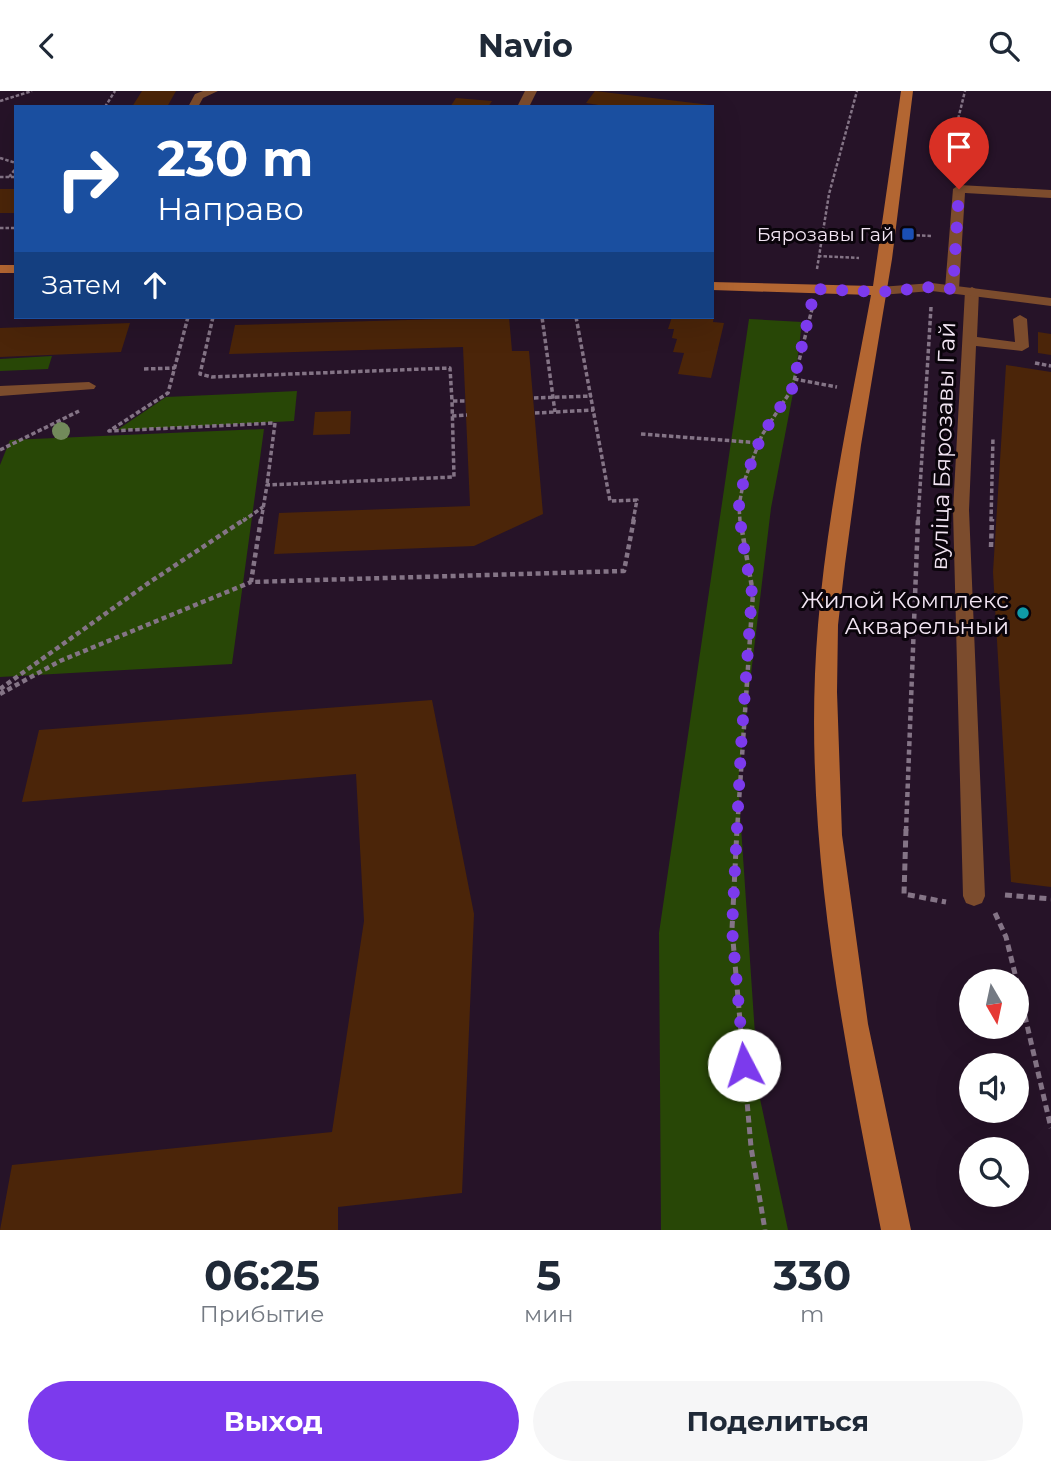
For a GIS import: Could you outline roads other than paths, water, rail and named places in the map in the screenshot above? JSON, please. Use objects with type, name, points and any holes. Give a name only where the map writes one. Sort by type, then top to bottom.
[{"type":"main road","points":[[897,1230],[854,1024],[830,835],[826,692],[828,625],[862,391],[880,292],[907,91]]},
{"type":"main road","points":[[714,286],[880,292]]},
{"type":"street","name":"вуліца Бярозавы Гай","points":[[880,292],[932,287],[1051,302]]},
{"type":"lane","points":[[194,105],[199,96],[213,91]]},
{"type":"lane","points":[[953,289],[959,189],[1051,194]]},
{"type":"lane","name":"вуліца Бярозавы Гай","points":[[972,291],[961,510],[974,896]]},
{"type":"lane","points":[[971,341],[1021,347],[1020,319]]},
{"type":"lane","points":[[0,391],[89,386]]},
{"type":"place","name":"Бярозавы Гай","points":[[908,234]]},
{"type":"place","name":"Жилой Комплекс Акварельный","points":[[1023,613]]}]
